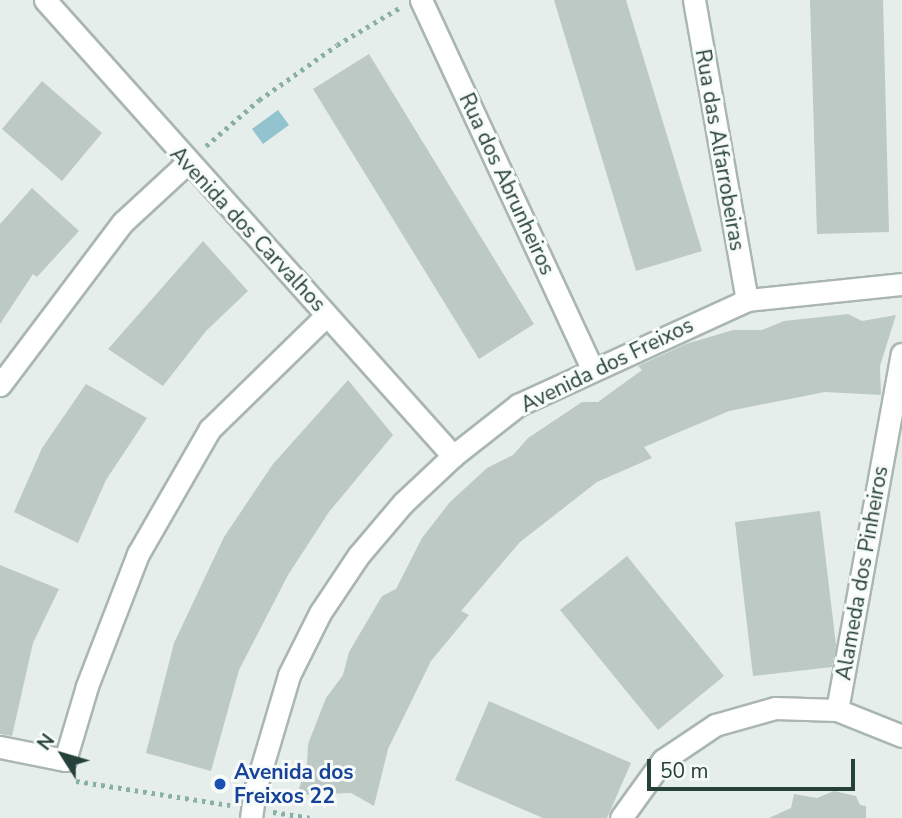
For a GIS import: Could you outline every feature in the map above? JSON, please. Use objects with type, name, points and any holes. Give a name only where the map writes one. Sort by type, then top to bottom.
[{"type":"street","name":"Avenida dos Carvalhos","points":[[45,0],[187,163],[453,456]]},
{"type":"street","name":"Rua dos Abrunheiros","points":[[421,0],[592,368]]},
{"type":"street","name":"Rua das Alfarrobeiras","points":[[694,0],[747,300]]},
{"type":"street","points":[[0,385],[123,222],[187,163]]},
{"type":"street","name":"Avenida dos Freixos","points":[[251,813],[289,676],[320,613],[358,556],[402,503],[453,456],[518,405],[592,368],[747,300],[902,284]]},
{"type":"street","points":[[0,747],[65,760],[87,686],[138,554],[210,429],[327,315]]},
{"type":"street","name":"Alameda dos Pinheiros","points":[[837,710],[902,354]]},
{"type":"street","points":[[621,818],[663,760],[715,725],[775,708],[837,710],[902,736]]},
{"type":"path","points":[[187,163],[259,100],[337,45],[414,0]]},
{"type":"path","points":[[72,780],[251,813],[310,818]]},
{"type":"water","points":[[278,110],[289,125],[263,144],[252,129]]},
{"type":"building","points":[[554,0],[626,0],[702,251],[636,271]]},
{"type":"building","points":[[810,0],[883,0],[889,232],[817,234]]},
{"type":"building","points":[[369,54],[534,324],[479,359],[313,89]]},
{"type":"building","points":[[42,81],[102,133],[62,181],[2,129]]},
{"type":"building","points":[[32,188],[79,231],[37,277],[33,274],[0,324],[0,224]]},
{"type":"building","points":[[203,241],[248,291],[206,331],[163,386],[108,349]]},
{"type":"building","points":[[848,314],[862,321],[896,315],[880,366],[881,395],[825,392],[729,411],[644,447],[652,458],[597,482],[520,542],[461,611],[469,615],[431,661],[388,749],[374,806],[351,793],[297,795],[307,764],[308,744],[326,698],[343,675],[349,652],[382,596],[396,589],[422,538],[450,502],[487,468],[513,455],[528,438],[582,402],[598,402],[642,370],[638,366],[686,344],[733,330],[762,330],[784,321]]},
{"type":"building","points":[[348,380],[393,435],[329,512],[288,575],[239,670],[211,771],[146,753],[174,643],[224,537],[273,464]]},
{"type":"building","points":[[86,384],[147,418],[106,480],[78,543],[14,512],[42,448]]},
{"type":"building","points":[[820,511],[836,645],[832,667],[753,676],[735,522]]},
{"type":"building","points":[[627,556],[724,676],[658,730],[560,610]]},
{"type":"building","points":[[0,565],[59,589],[33,643],[12,736],[0,734]]},
{"type":"building","points":[[489,701],[631,763],[607,818],[543,818],[455,780]]},
{"type":"building","points":[[834,791],[856,796],[860,805],[866,806],[866,818],[769,818],[791,808],[794,794],[817,798]]},
{"type":"place","name":"Avenida dos Freixos 22","points":[[220,784]]}]
